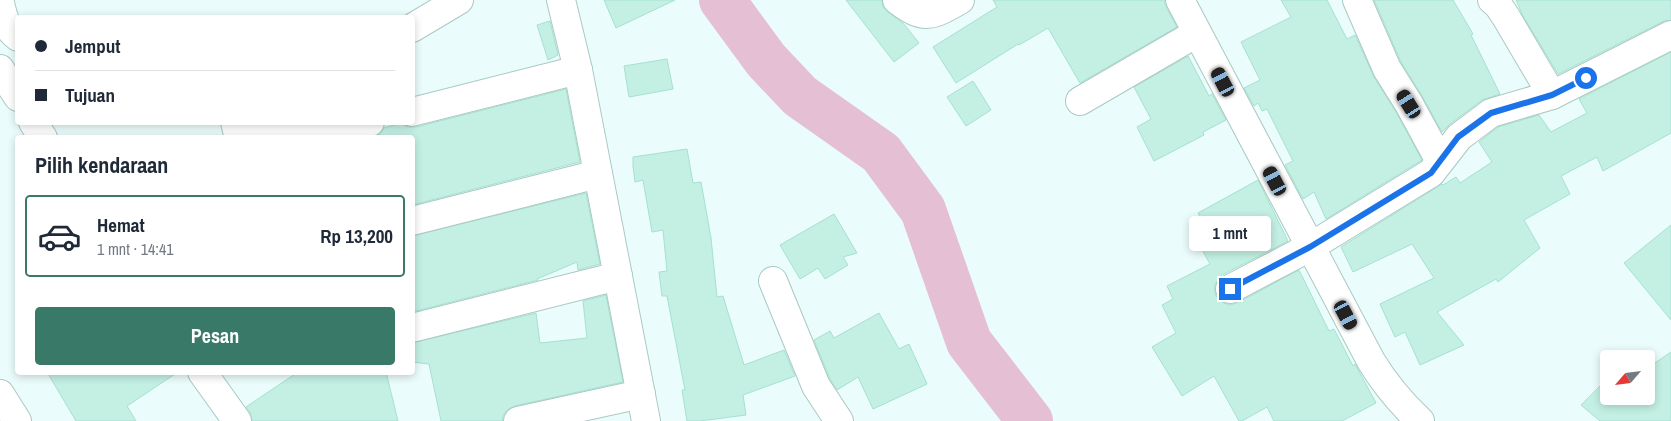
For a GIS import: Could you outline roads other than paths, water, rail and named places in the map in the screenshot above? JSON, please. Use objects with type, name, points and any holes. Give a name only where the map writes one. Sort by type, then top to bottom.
[{"type":"street","points":[[415,26],[459,0]]},
{"type":"street","points":[[561,0],[578,70],[646,421]]},
{"type":"street","points":[[578,0],[607,121],[661,421]]},
{"type":"street","points":[[897,0],[907,8],[922,14],[938,12],[960,0]]},
{"type":"street","points":[[1180,0],[1371,362],[1385,384],[1420,421]]},
{"type":"street","points":[[1358,0],[1386,69],[1409,104],[1440,161]]},
{"type":"street","points":[[1492,0],[1506,17],[1552,95]]},
{"type":"street","points":[[1080,101],[1197,33]]},
{"type":"street","points":[[1230,289],[1310,247],[1431,173],[1458,137],[1491,113],[1552,95],[1671,35]]},
{"type":"street","points":[[0,69],[15,92]]},
{"type":"street","points":[[415,111],[578,70]]},
{"type":"street","points":[[263,125],[293,135]]},
{"type":"street","points":[[321,135],[359,125]]},
{"type":"street","points":[[415,220],[598,174]]},
{"type":"street","points":[[415,327],[618,276]]},
{"type":"street","points":[[773,281],[816,386],[839,421]]},
{"type":"street","points":[[204,375],[237,421]]},
{"type":"street","points":[[0,394],[17,421]]},
{"type":"street","points":[[518,421],[641,394]]},
{"type":"waterway","points":[[722,0],[766,60],[800,96],[881,153],[923,210],[969,342],[1030,421]]}]
